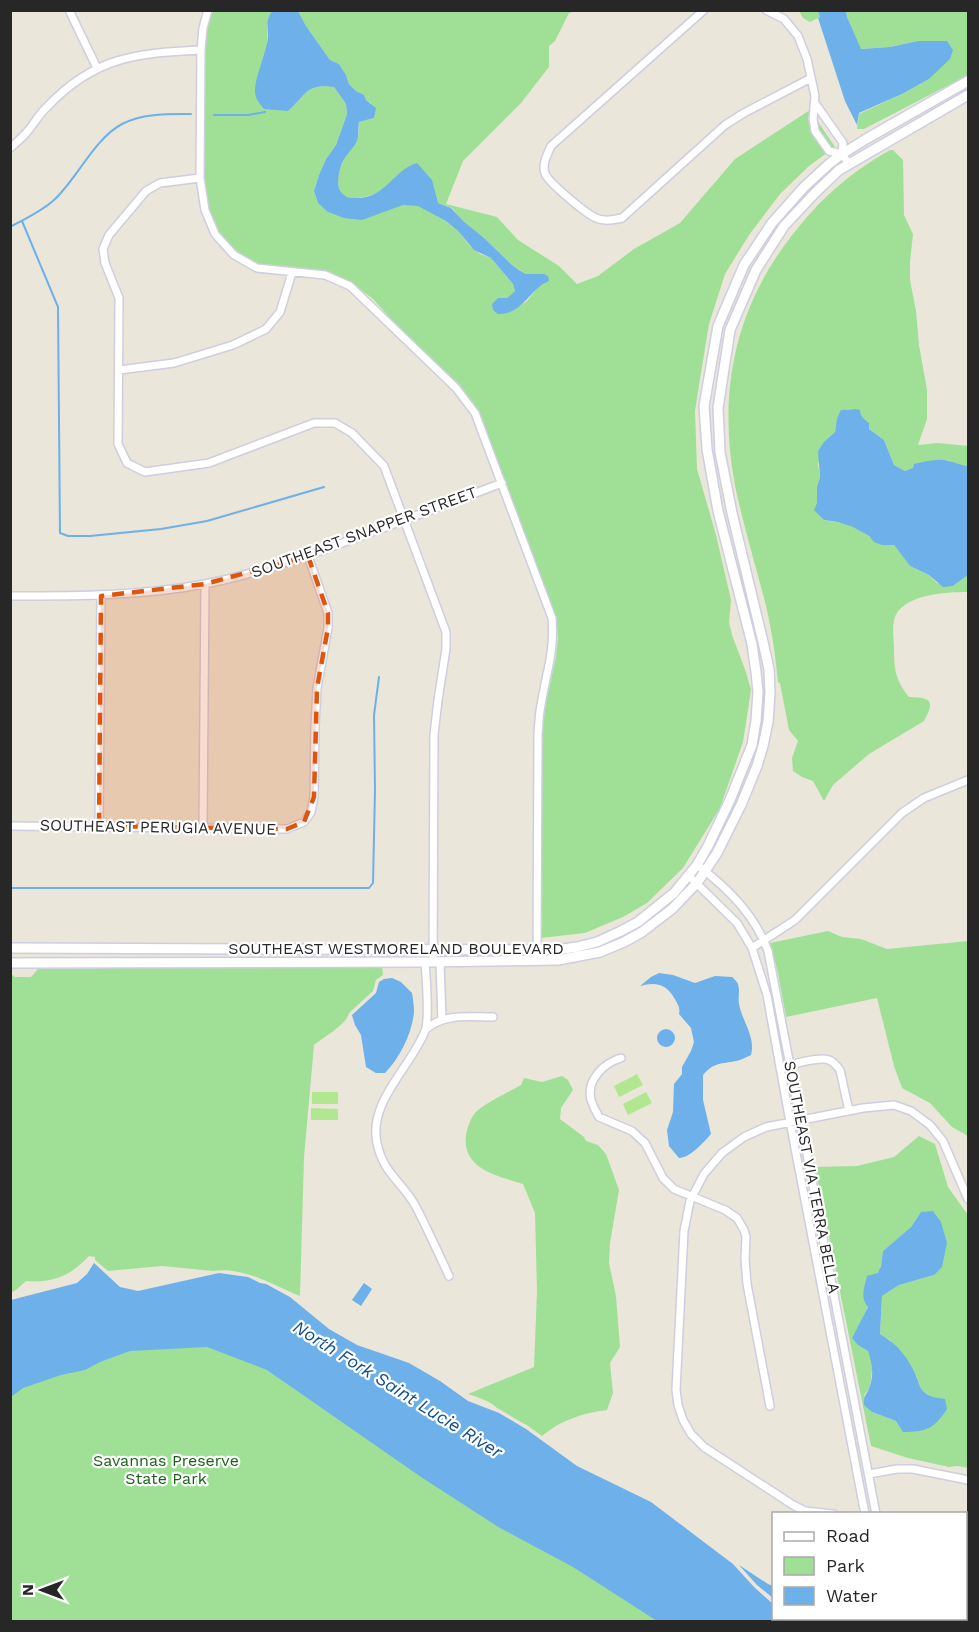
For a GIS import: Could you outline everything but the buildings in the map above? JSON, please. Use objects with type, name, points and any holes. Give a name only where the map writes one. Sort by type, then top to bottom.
[{"type":"street","points":[[69,10],[97,68]]},
{"type":"street","points":[[208,10],[203,28],[201,50],[200,178],[205,210],[215,234],[234,255],[257,268],[325,275],[350,286],[456,388],[475,412],[552,618],[554,637],[540,706],[538,734],[537,961]]},
{"type":"street","points":[[704,10],[551,146],[545,161],[545,174],[551,183],[595,218],[609,221],[622,218],[725,125],[811,78]]},
{"type":"street","points":[[766,10],[784,19],[798,36],[811,78],[815,102],[813,119],[815,131],[828,151],[842,154]]},
{"type":"street","points":[[10,148],[26,134],[46,107],[73,83],[97,68],[124,57],[156,52],[201,50]]},
{"type":"street","name":"SOUTHEAST WESTMORELAND BOULEVARD","points":[[10,948],[537,950],[577,947],[597,942],[638,922],[674,893],[697,865],[725,809],[752,745],[756,721],[758,692],[752,644],[718,511],[707,449],[704,406],[717,326],[744,265],[772,222],[804,188],[842,154],[969,81]]},
{"type":"street","name":"SOUTHEAST WESTMORELAND BOULEVARD","points":[[10,963],[537,961],[600,952],[642,932],[672,909],[697,884],[706,871],[741,805],[757,766],[768,722],[769,669],[720,452],[718,408],[730,330],[756,270],[784,226],[839,170],[969,95]]},
{"type":"street","points":[[815,102],[843,143],[842,154],[849,164]]},
{"type":"street","points":[[200,178],[160,183],[146,191],[109,235],[103,249],[105,263],[119,298],[118,444],[127,464],[145,471],[209,462],[314,423],[335,423],[352,433],[384,466],[446,632],[446,649],[434,735],[433,962],[426,1029],[383,1101],[376,1124],[376,1137],[384,1165],[403,1187],[414,1205],[448,1276]]},
{"type":"street","points":[[119,370],[174,363],[233,345],[266,328],[280,312],[292,273]]},
{"type":"street","name":"SOUTHEAST SNAPPER STREET","points":[[10,596],[101,596],[146,592],[205,584],[253,573],[308,556],[502,483]]},
{"type":"street","name":"SOUTHEAST PERUGIA AVENUE","points":[[10,826],[287,829],[304,822],[311,812],[314,797],[317,688],[328,628],[328,613],[308,556]]},
{"type":"street","points":[[203,827],[205,584]]},
{"type":"street","points":[[99,826],[101,596]]},
{"type":"street","points":[[752,948],[795,920],[902,813],[924,798],[969,780]]},
{"type":"street","name":"SOUTHEAST VIA TERRA BELLA","points":[[697,865],[738,900],[752,918],[764,940],[772,971],[876,1512]]},
{"type":"street","name":"SOUTHEAST VIA TERRA BELLA","points":[[689,876],[737,923],[752,948],[767,995],[865,1512]]},
{"type":"street","points":[[433,962],[442,1020]]},
{"type":"street","points":[[426,1029],[442,1020],[460,1016],[493,1017]]},
{"type":"street","points":[[621,1058],[612,1061],[596,1075],[591,1087],[590,1098],[599,1117],[632,1131],[645,1143],[663,1178],[674,1188],[725,1210],[737,1218],[744,1230],[747,1284],[770,1406]]},
{"type":"street","points":[[780,1068],[828,1059],[840,1070],[849,1111]]},
{"type":"street","points":[[814,1512],[793,1506],[704,1447],[683,1420],[676,1390],[684,1231],[690,1201],[704,1174],[722,1153],[744,1137],[766,1127],[894,1105],[912,1111],[930,1125],[943,1141],[969,1199]]},
{"type":"street","points":[[869,1474],[913,1468],[969,1480]]},
{"type":"highlighted area","points":[[308,556],[328,613],[328,628],[317,688],[314,797],[304,822],[287,829],[99,826],[101,596],[205,584]]},
{"type":"green space","points":[[213,11],[273,11],[268,24],[267,48],[260,67],[288,111],[311,89],[324,86],[334,87],[346,104],[347,114],[336,145],[326,159],[314,191],[318,203],[418,205],[446,221],[469,245],[480,254],[491,258],[513,284],[515,291],[507,298],[498,298],[514,310],[545,283],[512,265],[483,237],[463,222],[452,208],[438,203],[401,172],[379,192],[368,196],[348,198],[340,191],[338,179],[341,166],[345,156],[357,141],[359,122],[374,118],[371,103],[349,84],[339,64],[330,60],[298,11],[576,11],[569,13],[555,41],[549,46],[549,67],[521,103],[463,161],[446,204],[497,217],[518,240],[559,266],[577,284],[598,276],[634,249],[680,223],[735,159],[810,110],[835,147],[809,166],[780,194],[749,235],[725,274],[709,324],[695,411],[697,469],[716,535],[731,600],[729,622],[732,635],[751,690],[743,742],[720,808],[683,868],[647,903],[623,917],[585,933],[541,938],[542,734],[545,707],[556,657],[558,637],[556,618],[479,411],[460,385],[402,331],[373,299],[352,283],[327,272],[258,265],[237,252],[219,232],[209,209],[204,178],[205,50],[207,28]]},
{"type":"green space","points":[[799,11],[818,11],[820,17],[810,22],[803,18]]},
{"type":"green space","points":[[846,11],[968,11],[968,75],[864,129],[857,129],[859,114],[929,79],[947,41],[918,41],[890,47],[860,49]]},
{"type":"green space","points":[[893,150],[903,160],[904,215],[913,234],[910,280],[927,390],[927,419],[918,445],[938,443],[968,446],[968,466],[947,460],[905,471],[894,465],[884,440],[869,429],[860,413],[855,409],[847,409],[837,418],[835,432],[830,437],[818,464],[820,477],[817,487],[817,503],[819,514],[824,520],[848,525],[877,541],[894,545],[910,566],[929,575],[937,583],[953,586],[968,575],[968,592],[925,596],[905,605],[898,611],[893,627],[897,675],[909,697],[929,701],[928,714],[924,721],[869,754],[833,785],[824,801],[813,781],[793,771],[792,758],[798,741],[789,730],[778,682],[767,610],[737,495],[731,458],[730,388],[735,354],[744,321],[775,259],[797,229],[828,195],[864,166]]},
{"type":"green space","points":[[828,931],[842,937],[861,939],[887,949],[968,941],[968,1136],[952,1127],[930,1103],[902,1088],[894,1066],[877,998],[786,1017],[770,943]]},
{"type":"green space","points":[[382,966],[383,975],[376,980],[373,991],[349,1013],[340,1026],[314,1045],[304,1157],[300,1296],[235,1271],[162,1266],[108,1271],[95,1260],[95,1257],[89,1256],[75,1269],[61,1277],[45,1281],[26,1281],[11,1293],[11,974],[15,977],[31,977],[38,969]]},
{"type":"green space","points":[[637,1074],[643,1085],[619,1097],[614,1086]]},
{"type":"green space","points":[[562,1076],[568,1080],[573,1090],[561,1108],[560,1119],[586,1141],[598,1145],[606,1154],[619,1190],[609,1263],[616,1296],[620,1347],[610,1363],[613,1393],[607,1410],[573,1418],[542,1436],[491,1404],[468,1394],[534,1367],[537,1292],[535,1213],[523,1184],[493,1174],[476,1164],[466,1147],[466,1136],[470,1122],[477,1111],[521,1085],[524,1078],[542,1082]]},
{"type":"green space","points":[[312,1092],[338,1092],[338,1104],[312,1104]]},
{"type":"green space","points":[[646,1092],[652,1103],[628,1115],[623,1104]]},
{"type":"green space","points":[[311,1108],[338,1109],[338,1120],[311,1120]]},
{"type":"green space","points":[[919,1136],[935,1144],[948,1187],[968,1215],[968,1468],[949,1467],[908,1458],[871,1446],[815,1167],[857,1166],[894,1157]],"holes":[[[921,1212],[934,1275],[899,1285],[882,1296],[880,1334],[890,1340],[917,1377],[920,1389],[930,1396],[896,1421],[872,1412],[864,1395],[870,1388],[873,1362],[868,1351],[852,1338],[872,1296],[883,1251],[911,1227]]]},
{"type":"green space","name":"Savannas Preserve State Park","points":[[232,1322],[707,1622],[11,1622],[11,1356]]},
{"type":"green space","points":[[967,1540],[968,1540],[967,1600]]},
{"type":"water","points":[[273,10],[298,11],[330,60],[339,64],[349,84],[376,108],[374,118],[359,122],[357,141],[341,164],[338,183],[341,193],[351,198],[358,198],[376,193],[402,171],[417,163],[432,180],[438,203],[451,208],[519,270],[526,274],[544,274],[548,276],[549,281],[514,310],[498,314],[493,310],[492,304],[498,298],[507,298],[515,291],[513,284],[491,258],[474,250],[446,221],[418,206],[403,205],[362,220],[344,218],[328,212],[318,203],[314,191],[326,159],[336,145],[347,114],[346,104],[334,87],[324,86],[311,89],[288,111],[264,109],[255,91],[267,44],[268,20]]},
{"type":"water","points":[[818,11],[846,11],[861,49],[890,47],[918,41],[947,41],[953,50],[950,59],[929,79],[859,113],[857,125],[845,101],[818,18],[820,17]]},
{"type":"water","points":[[841,410],[860,410],[864,419],[869,423],[869,429],[884,440],[894,465],[905,471],[913,468],[914,464],[936,460],[968,466],[968,575],[953,586],[943,587],[929,575],[910,566],[894,545],[874,542],[869,536],[853,527],[824,520],[814,510],[820,477],[818,451],[835,432]]},
{"type":"water","points":[[659,973],[673,975],[695,983],[715,976],[733,978],[738,984],[739,1004],[752,1042],[751,1055],[738,1061],[714,1066],[703,1075],[703,1100],[711,1134],[692,1153],[679,1158],[669,1146],[667,1130],[673,1112],[674,1084],[682,1074],[682,1067],[694,1042],[691,1028],[679,1014],[679,1006],[669,991],[657,984],[640,986]]},
{"type":"water","points":[[392,978],[401,982],[412,993],[413,1020],[408,1037],[396,1060],[385,1073],[376,1073],[366,1067],[361,1035],[352,1015],[376,993],[379,982]]},
{"type":"water","points":[[666,1029],[672,1032],[675,1038],[672,1044],[666,1047],[660,1044],[657,1038],[660,1032]]},
{"type":"water","points":[[933,1211],[941,1222],[947,1243],[942,1267],[934,1275],[899,1285],[882,1296],[880,1334],[902,1353],[923,1391],[930,1396],[945,1399],[947,1409],[929,1428],[903,1432],[896,1421],[872,1412],[864,1405],[871,1382],[871,1364],[868,1351],[852,1338],[868,1307],[863,1296],[867,1276],[878,1273],[883,1251],[911,1227],[921,1212]]},
{"type":"water","name":"North Fork Saint Lucie River","points":[[94,1263],[120,1287],[138,1291],[219,1273],[248,1277],[266,1284],[290,1297],[329,1329],[357,1345],[409,1363],[468,1401],[499,1413],[526,1429],[577,1466],[651,1502],[733,1564],[772,1603],[772,1620],[801,1621],[657,1621],[573,1567],[500,1528],[421,1477],[267,1370],[207,1347],[130,1351],[85,1370],[61,1375],[23,1388],[11,1397],[11,1300],[77,1283]]},
{"type":"water","points":[[364,1283],[372,1289],[361,1306],[352,1300]]},
{"type":"water","points":[[739,1565],[772,1586],[772,1597]]},
{"type":"water","points":[[852,1620],[962,1620],[955,1621],[856,1622]]},
{"type":"waterway","points":[[214,115],[248,115],[265,112]]},
{"type":"waterway","points":[[10,227],[54,200],[94,149],[122,124],[147,116],[191,114]]},
{"type":"waterway","points":[[22,221],[58,307],[60,533],[68,536],[90,536],[161,529],[207,521],[324,487]]},
{"type":"waterway","points":[[10,888],[369,888],[373,883],[374,715],[379,677]]}]
